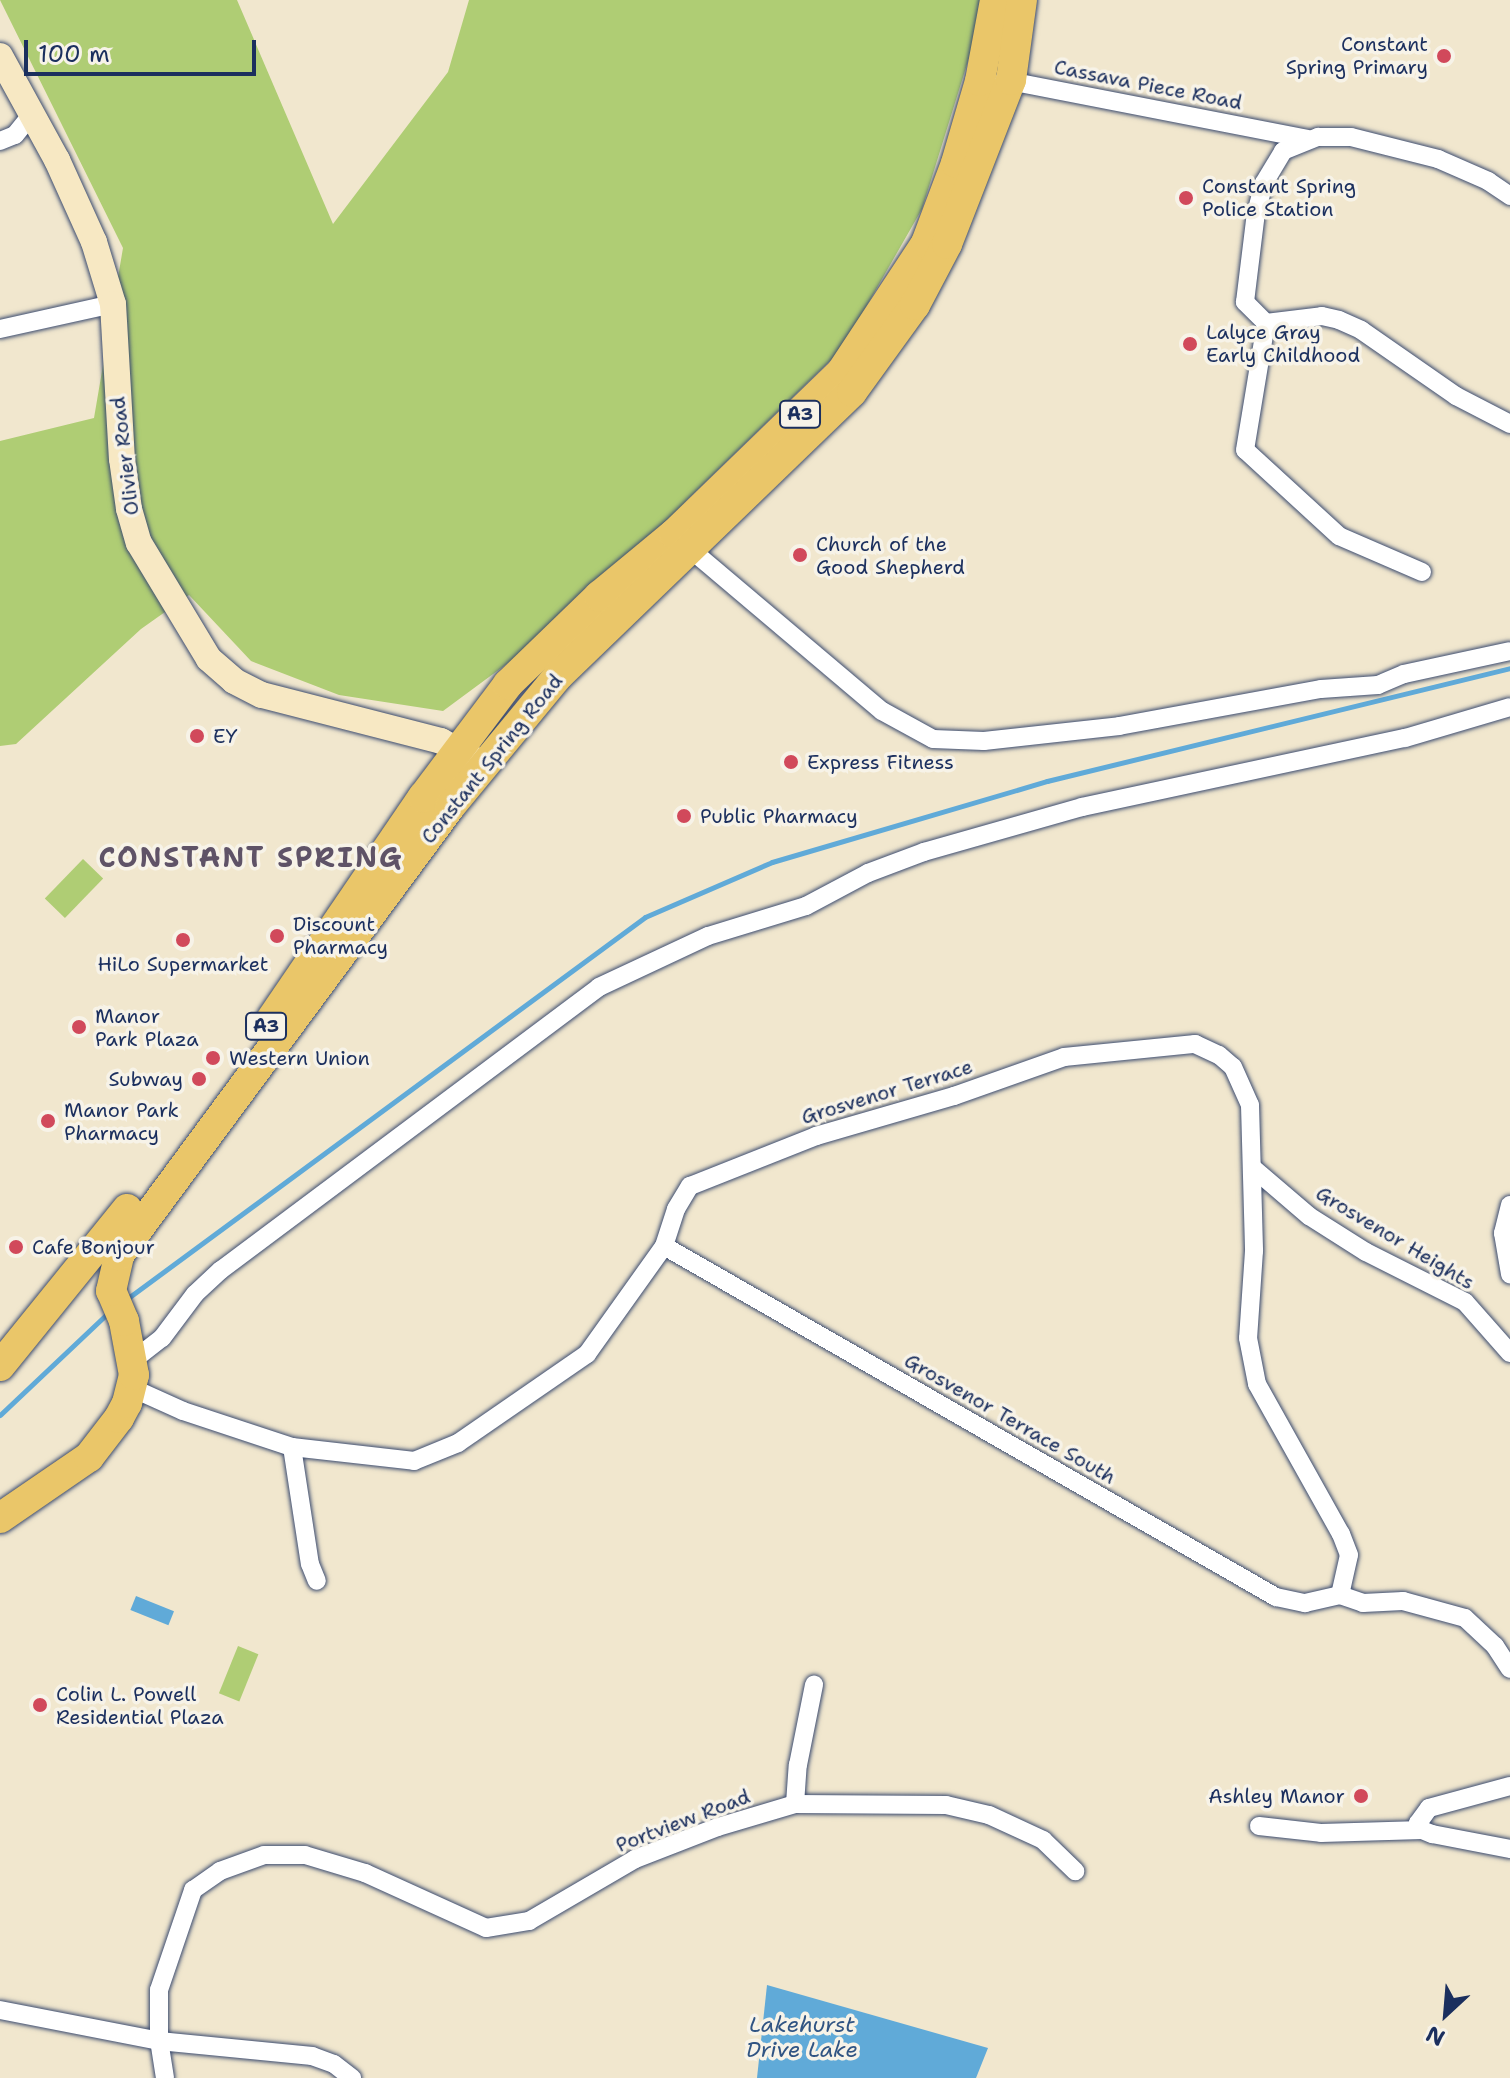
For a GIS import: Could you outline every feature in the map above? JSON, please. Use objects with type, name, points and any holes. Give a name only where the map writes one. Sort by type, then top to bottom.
[{"type":"main road","name":"Constant Spring Road","points":[[132,1375],[117,1303],[119,1255],[129,1237],[483,766],[559,675],[842,371],[926,243],[956,163],[980,81],[995,0]]},
{"type":"main road","name":"Constant Spring Road","points":[[0,1366],[62,1293],[251,1048],[457,749],[520,673],[599,596],[681,541],[852,392],[915,305],[947,244],[1011,80],[1022,0]]},
{"type":"main road","name":"Olivier Road","points":[[0,56],[94,242],[113,304],[122,459],[129,509],[139,543],[209,659],[234,681],[262,695],[441,741],[483,766]]},
{"type":"main road","points":[[0,1377],[83,1289],[96,1286],[117,1303]]},
{"type":"main road","points":[[0,1518],[89,1457],[119,1418],[132,1375]]},
{"type":"street","name":"Cassava Piece Road","points":[[980,81],[1011,80],[1307,139],[1351,137],[1438,159],[1488,181],[1510,196]]},
{"type":"street","points":[[0,141],[15,135],[32,114]]},
{"type":"street","points":[[1266,323],[1245,302],[1256,213],[1264,183],[1283,151],[1307,139]]},
{"type":"street","points":[[0,329],[113,304]]},
{"type":"street","points":[[1266,323],[1322,316],[1339,320],[1361,330],[1456,396],[1510,424]]},
{"type":"street","points":[[1266,323],[1245,450],[1339,536],[1422,572]]},
{"type":"street","points":[[681,541],[882,711],[933,739],[984,741],[1119,726],[1321,689],[1378,685],[1404,674],[1510,651]]},
{"type":"street","points":[[132,1375],[195,1294],[221,1270],[599,987],[708,936],[806,906],[868,873],[924,852],[1082,807],[1405,738],[1510,707]]},
{"type":"street","name":"Grosvenor Terrace","points":[[132,1375],[183,1411],[292,1447],[414,1461],[458,1443],[587,1354],[664,1246],[676,1209],[690,1186],[726,1169],[816,1136],[1079,1055],[1195,1044],[1219,1055],[1233,1067],[1250,1105],[1254,1251],[1248,1338],[1257,1384],[1341,1534],[1349,1555],[1340,1595]]},
{"type":"street","name":"Grosvenor Heights","points":[[1253,1168],[1332,1230],[1465,1302],[1510,1353]]},
{"type":"street","points":[[1510,1205],[1503,1233],[1510,1274]]},
{"type":"street","name":"Grosvenor Terrace South","points":[[664,1246],[1276,1597],[1305,1603],[1340,1595]]},
{"type":"street","points":[[292,1447],[310,1564],[317,1581]]},
{"type":"street","points":[[1340,1595],[1363,1603],[1403,1601],[1465,1618],[1495,1646],[1510,1669]]},
{"type":"street","points":[[795,1804],[798,1765],[814,1685]]},
{"type":"street","points":[[1422,1830],[1418,1823],[1429,1808],[1510,1786]]},
{"type":"street","name":"Portview Road","points":[[165,2078],[159,2041],[159,1990],[193,1890],[220,1871],[264,1855],[305,1855],[365,1873],[486,1928],[529,1921],[635,1859],[718,1827],[795,1804],[946,1805],[989,1815],[1043,1840],[1075,1871]]},
{"type":"street","points":[[1259,1826],[1321,1833],[1422,1830],[1467,1843],[1510,1849]]},
{"type":"street","points":[[0,2010],[159,2041],[312,2056],[334,2064],[352,2078]]},
{"type":"green space","points":[[0,0],[237,0],[333,224],[448,72],[469,0],[987,0],[922,209],[842,349],[688,499],[599,596],[443,711],[339,695],[251,661],[189,595],[141,629],[16,744],[0,746],[0,441],[94,418],[123,248]]},
{"type":"green space","points":[[83,859],[103,878],[65,918],[45,899]]},
{"type":"green space","points":[[238,1646],[258,1654],[239,1702],[219,1693]]},
{"type":"water","points":[[136,1596],[174,1611],[168,1625],[130,1610]]},
{"type":"water","name":"Lakehurst Drive Lake","points":[[767,1985],[988,2048],[976,2078],[757,2078]]},
{"type":"waterway","points":[[124,1301],[645,917],[772,862],[1047,781],[1510,668]]},
{"type":"waterway","points":[[0,1415],[110,1311]]},
{"type":"place","name":"Constant Spring Primary","points":[[1444,56]]},
{"type":"place","name":"Constant Spring Police Station","points":[[1186,198]]},
{"type":"place","name":"Lalyce Gray Early Childhood","points":[[1190,344]]},
{"type":"place","name":"Church of the Good Shepherd","points":[[800,555]]},
{"type":"place","name":"EY","points":[[197,736]]},
{"type":"place","name":"Express Fitness","points":[[791,762]]},
{"type":"place","name":"Public Pharmacy","points":[[684,816]]},
{"type":"place","name":"Discount Pharmacy","points":[[277,936]]},
{"type":"place","name":"HiLo Supermarket","points":[[183,940]]},
{"type":"place","name":"Manor Park Plaza","points":[[79,1027]]},
{"type":"place","name":"Western Union","points":[[213,1058]]},
{"type":"place","name":"Subway","points":[[199,1079]]},
{"type":"place","name":"Manor Park Pharmacy","points":[[48,1121]]},
{"type":"place","name":"Cafe Bonjour","points":[[16,1247]]},
{"type":"place","name":"Colin L. Powell Residential Plaza","points":[[40,1705]]},
{"type":"place","name":"Ashley Manor","points":[[1361,1796]]},
{"type":"district","name":"CONSTANT SPRING","points":[[251,857]]}]
